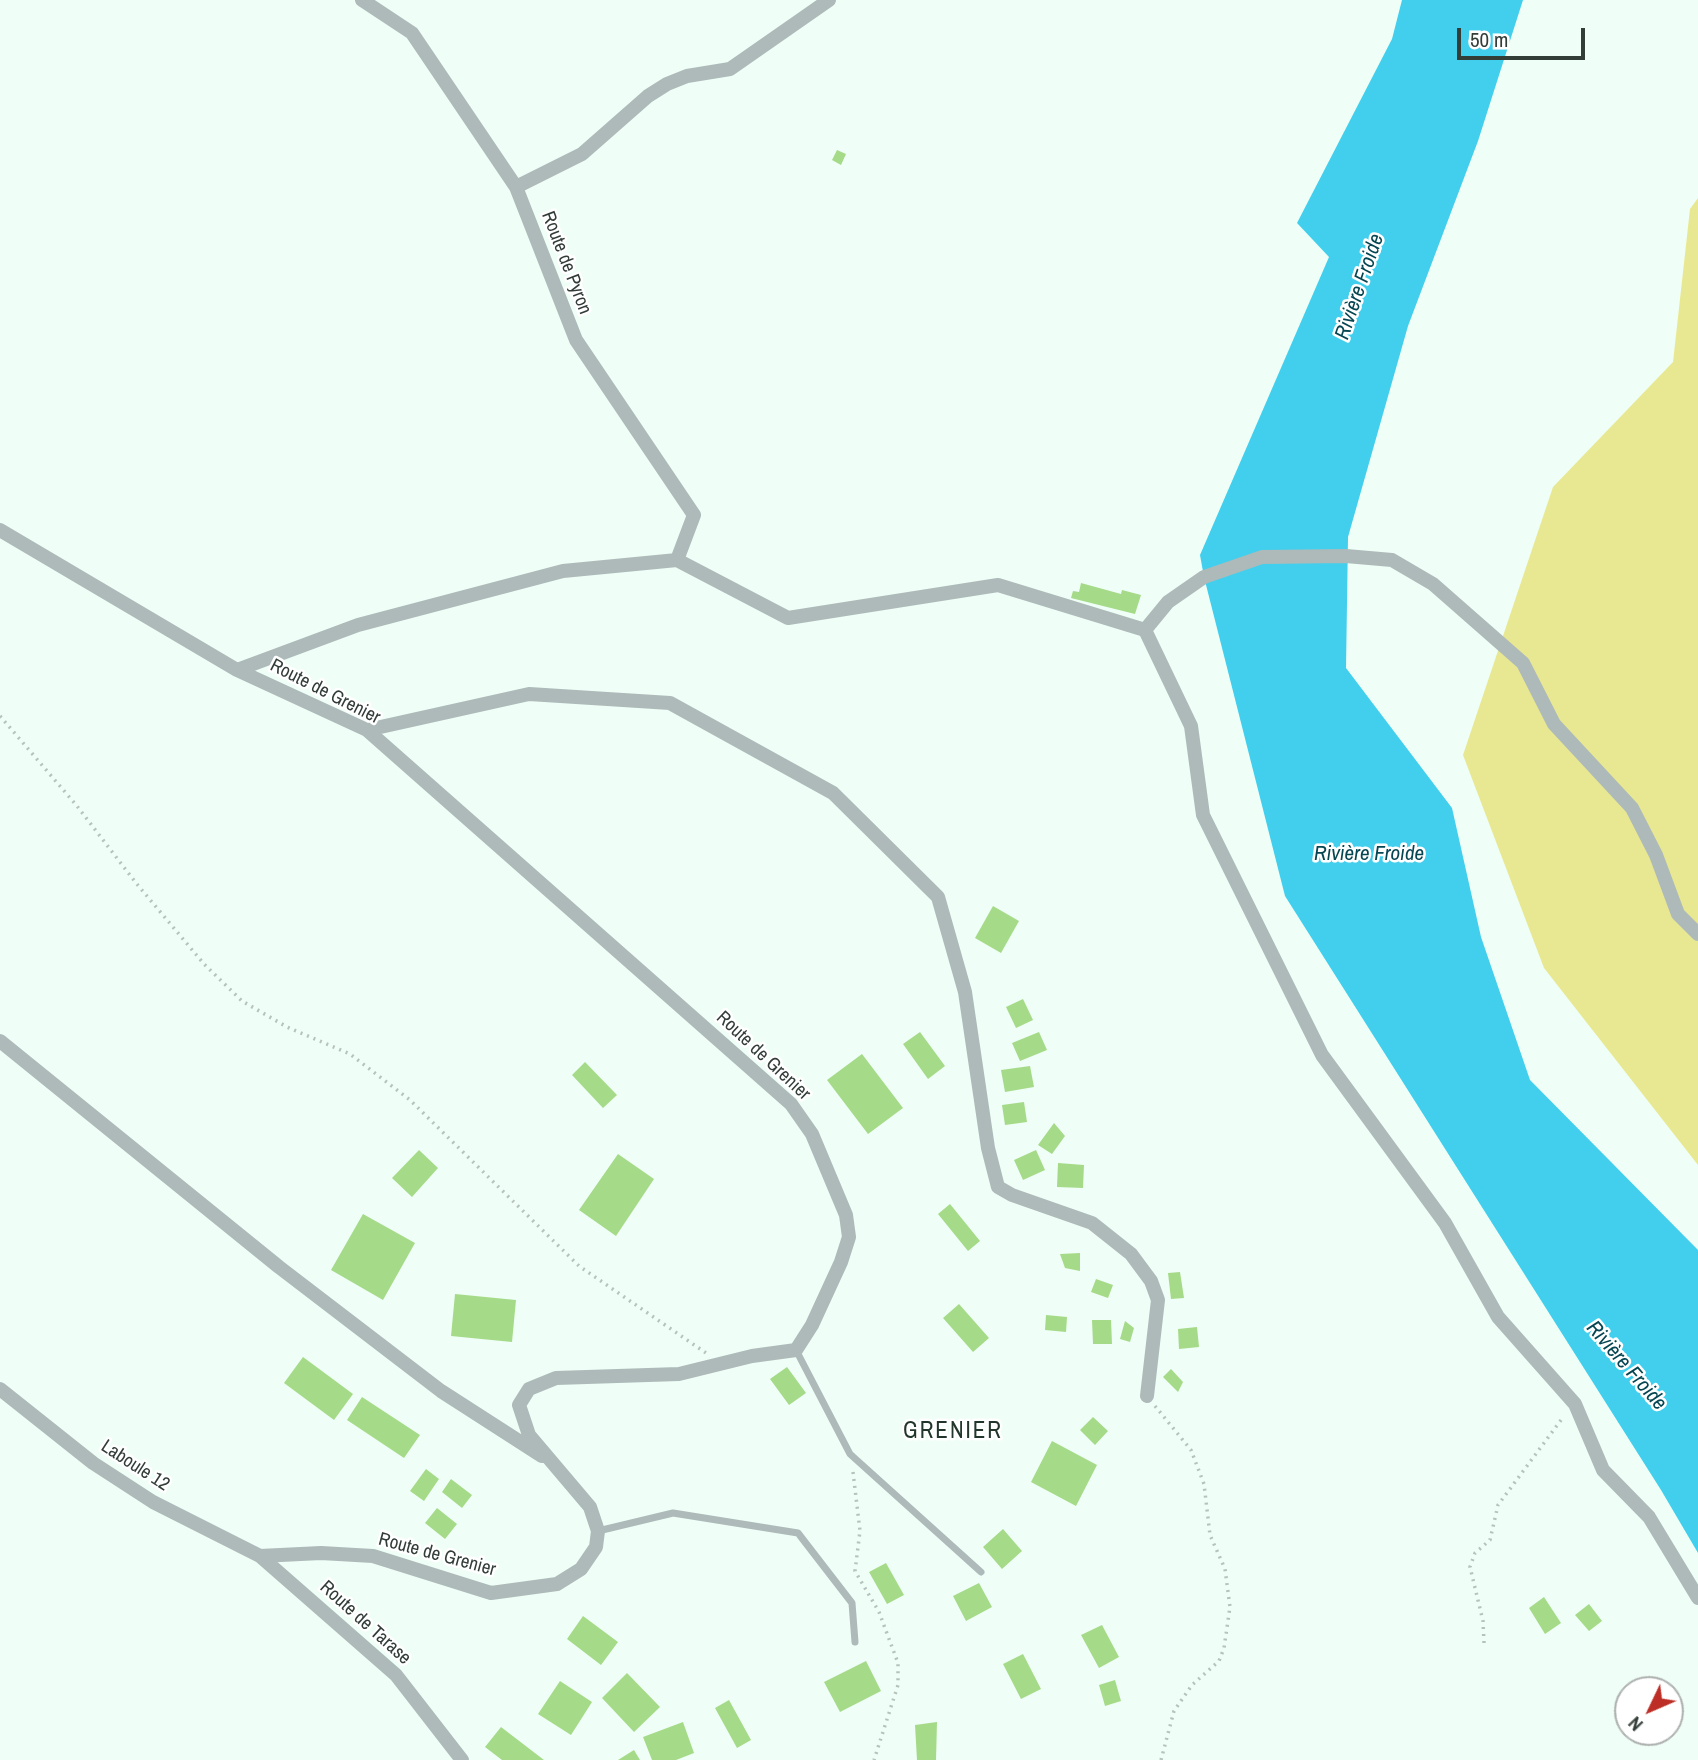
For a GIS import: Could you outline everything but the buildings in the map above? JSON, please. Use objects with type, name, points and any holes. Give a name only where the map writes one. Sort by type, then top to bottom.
[{"type":"street","name":"Route de Pyron","points":[[362,0],[412,33],[516,187],[576,340],[694,515],[677,560]]},
{"type":"street","points":[[516,187],[582,154],[648,96],[667,84],[687,76],[730,69],[829,0]]},
{"type":"street","name":"Route de Grenier","points":[[0,530],[237,670],[367,730],[791,1104],[812,1134],[846,1215],[849,1237],[823,1303],[796,1350]]},
{"type":"street","points":[[1145,630],[1168,602],[1204,577],[1262,557],[1346,556],[1392,560],[1433,584],[1523,663],[1554,724],[1632,808],[1656,855],[1678,914],[1698,934]]},
{"type":"street","points":[[237,670],[358,625],[563,571],[677,560],[788,618],[998,585],[1145,630],[1191,726],[1203,815],[1322,1055],[1445,1223],[1498,1317],[1575,1404],[1603,1470],[1649,1517],[1698,1598]]},
{"type":"street","points":[[367,730],[529,694],[670,703],[833,793],[938,897],[965,992],[988,1148],[998,1186],[1012,1195],[1093,1223],[1131,1254],[1151,1281],[1158,1300],[1147,1396]]},
{"type":"street","points":[[0,1041],[279,1267],[441,1391],[552,1462]]},
{"type":"street","points":[[598,1531],[590,1507],[529,1435],[519,1405],[528,1389],[556,1377],[679,1374],[721,1367],[752,1356],[796,1350]]},
{"type":"street","name":"Laboule 12","points":[[0,1389],[93,1463],[152,1502],[260,1556]]},
{"type":"street","name":"Route de Grenier","points":[[260,1556],[321,1553],[373,1556],[491,1593],[557,1584],[581,1569],[596,1547],[598,1531]]},
{"type":"street","name":"Route de Tarase","points":[[260,1556],[396,1675],[462,1760]]},
{"type":"lane","points":[[796,1350],[850,1454],[981,1572]]},
{"type":"lane","points":[[598,1531],[673,1513],[798,1533],[852,1603],[855,1642]]},
{"type":"path","points":[[0,716],[77,806],[187,944],[242,1001],[287,1027],[349,1054],[410,1100],[579,1266],[700,1348],[721,1367]]},
{"type":"path","points":[[1147,1396],[1191,1450],[1204,1484],[1210,1535],[1225,1569],[1230,1607],[1224,1648],[1219,1661],[1192,1685],[1174,1712],[1161,1760]]},
{"type":"path","points":[[1484,1643],[1483,1621],[1470,1567],[1475,1553],[1490,1540],[1498,1505],[1557,1423],[1575,1404]]},
{"type":"path","points":[[850,1454],[860,1531],[855,1571],[878,1612],[898,1663],[898,1685],[874,1760]]},
{"type":"shaded area","points":[[1698,198],[1698,1165],[1544,968],[1463,755],[1553,487],[1673,362],[1690,209]]},
{"type":"water","name":"Rivière Froide","points":[[1402,0],[1523,0],[1478,141],[1408,326],[1348,537],[1346,668],[1452,808],[1481,937],[1530,1080],[1698,1250],[1698,1553],[1661,1490],[1285,896],[1204,577],[1200,555],[1329,257],[1297,223],[1392,39]]},
{"type":"district","name":"GRENIER","points":[[953,1432]]}]
